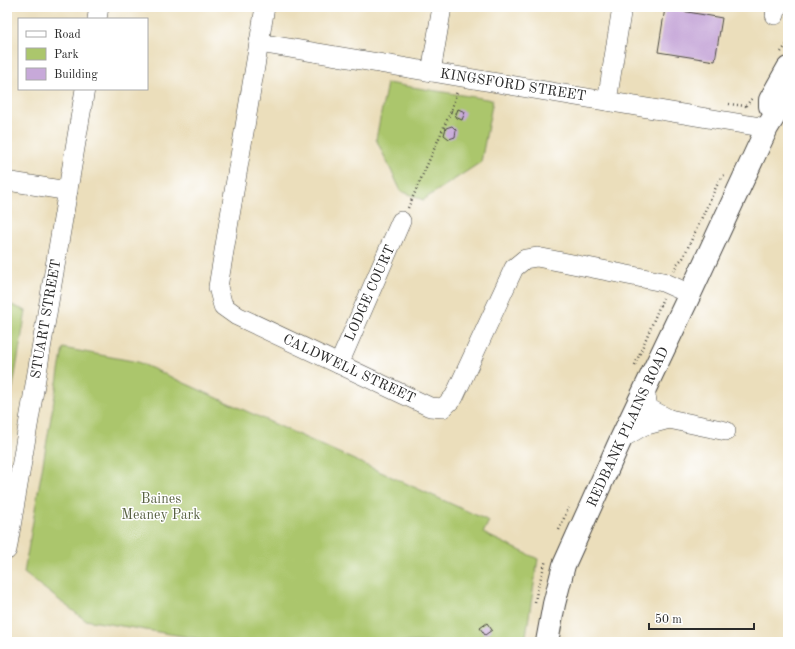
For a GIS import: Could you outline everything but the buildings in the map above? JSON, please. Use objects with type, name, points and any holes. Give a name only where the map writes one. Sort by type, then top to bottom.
[{"type":"main road","points":[[767,128],[770,100],[788,68]]},
{"type":"main road","points":[[767,128],[788,94]]},
{"type":"main road","name":"REDBANK PLAINS ROAD","points":[[547,642],[554,604],[564,565],[767,128]]},
{"type":"street","points":[[97,18],[99,7]]},
{"type":"street","name":"CALDWELL STREET","points":[[265,7],[218,287],[223,306],[237,316],[430,407],[442,408],[454,397],[514,268],[525,259],[537,257],[663,282],[690,294]]},
{"type":"street","points":[[431,72],[442,7]]},
{"type":"street","points":[[607,101],[622,7]]},
{"type":"street","name":"KINGSFORD STREET","points":[[259,43],[767,128]]},
{"type":"street","name":"STUART STREET","points":[[7,550],[85,90]]},
{"type":"street","points":[[7,181],[68,191]]},
{"type":"street","name":"LODGE COURT","points":[[339,364],[401,221]]},
{"type":"street","points":[[645,389],[648,408],[668,419],[726,431]]},
{"type":"street","points":[[622,439],[643,426],[668,419]]},
{"type":"path","points":[[401,221],[412,201],[451,111],[460,76]]},
{"type":"path","points":[[724,103],[746,106],[739,123]]},
{"type":"path","points":[[451,111],[456,113]]},
{"type":"path","points":[[633,370],[677,264],[683,258],[697,231],[718,183],[726,172]]},
{"type":"path","points":[[556,536],[570,507]]},
{"type":"path","points":[[534,605],[543,567],[548,555]]},
{"type":"green space","points":[[387,83],[493,100],[481,162],[423,200],[401,191],[376,139]]},
{"type":"green space","points":[[7,303],[26,311],[7,421]]},
{"type":"green space","name":"Baines Meaney Park","points":[[63,348],[138,362],[489,521],[483,533],[538,559],[525,642],[219,642],[85,620],[24,573]]}]
